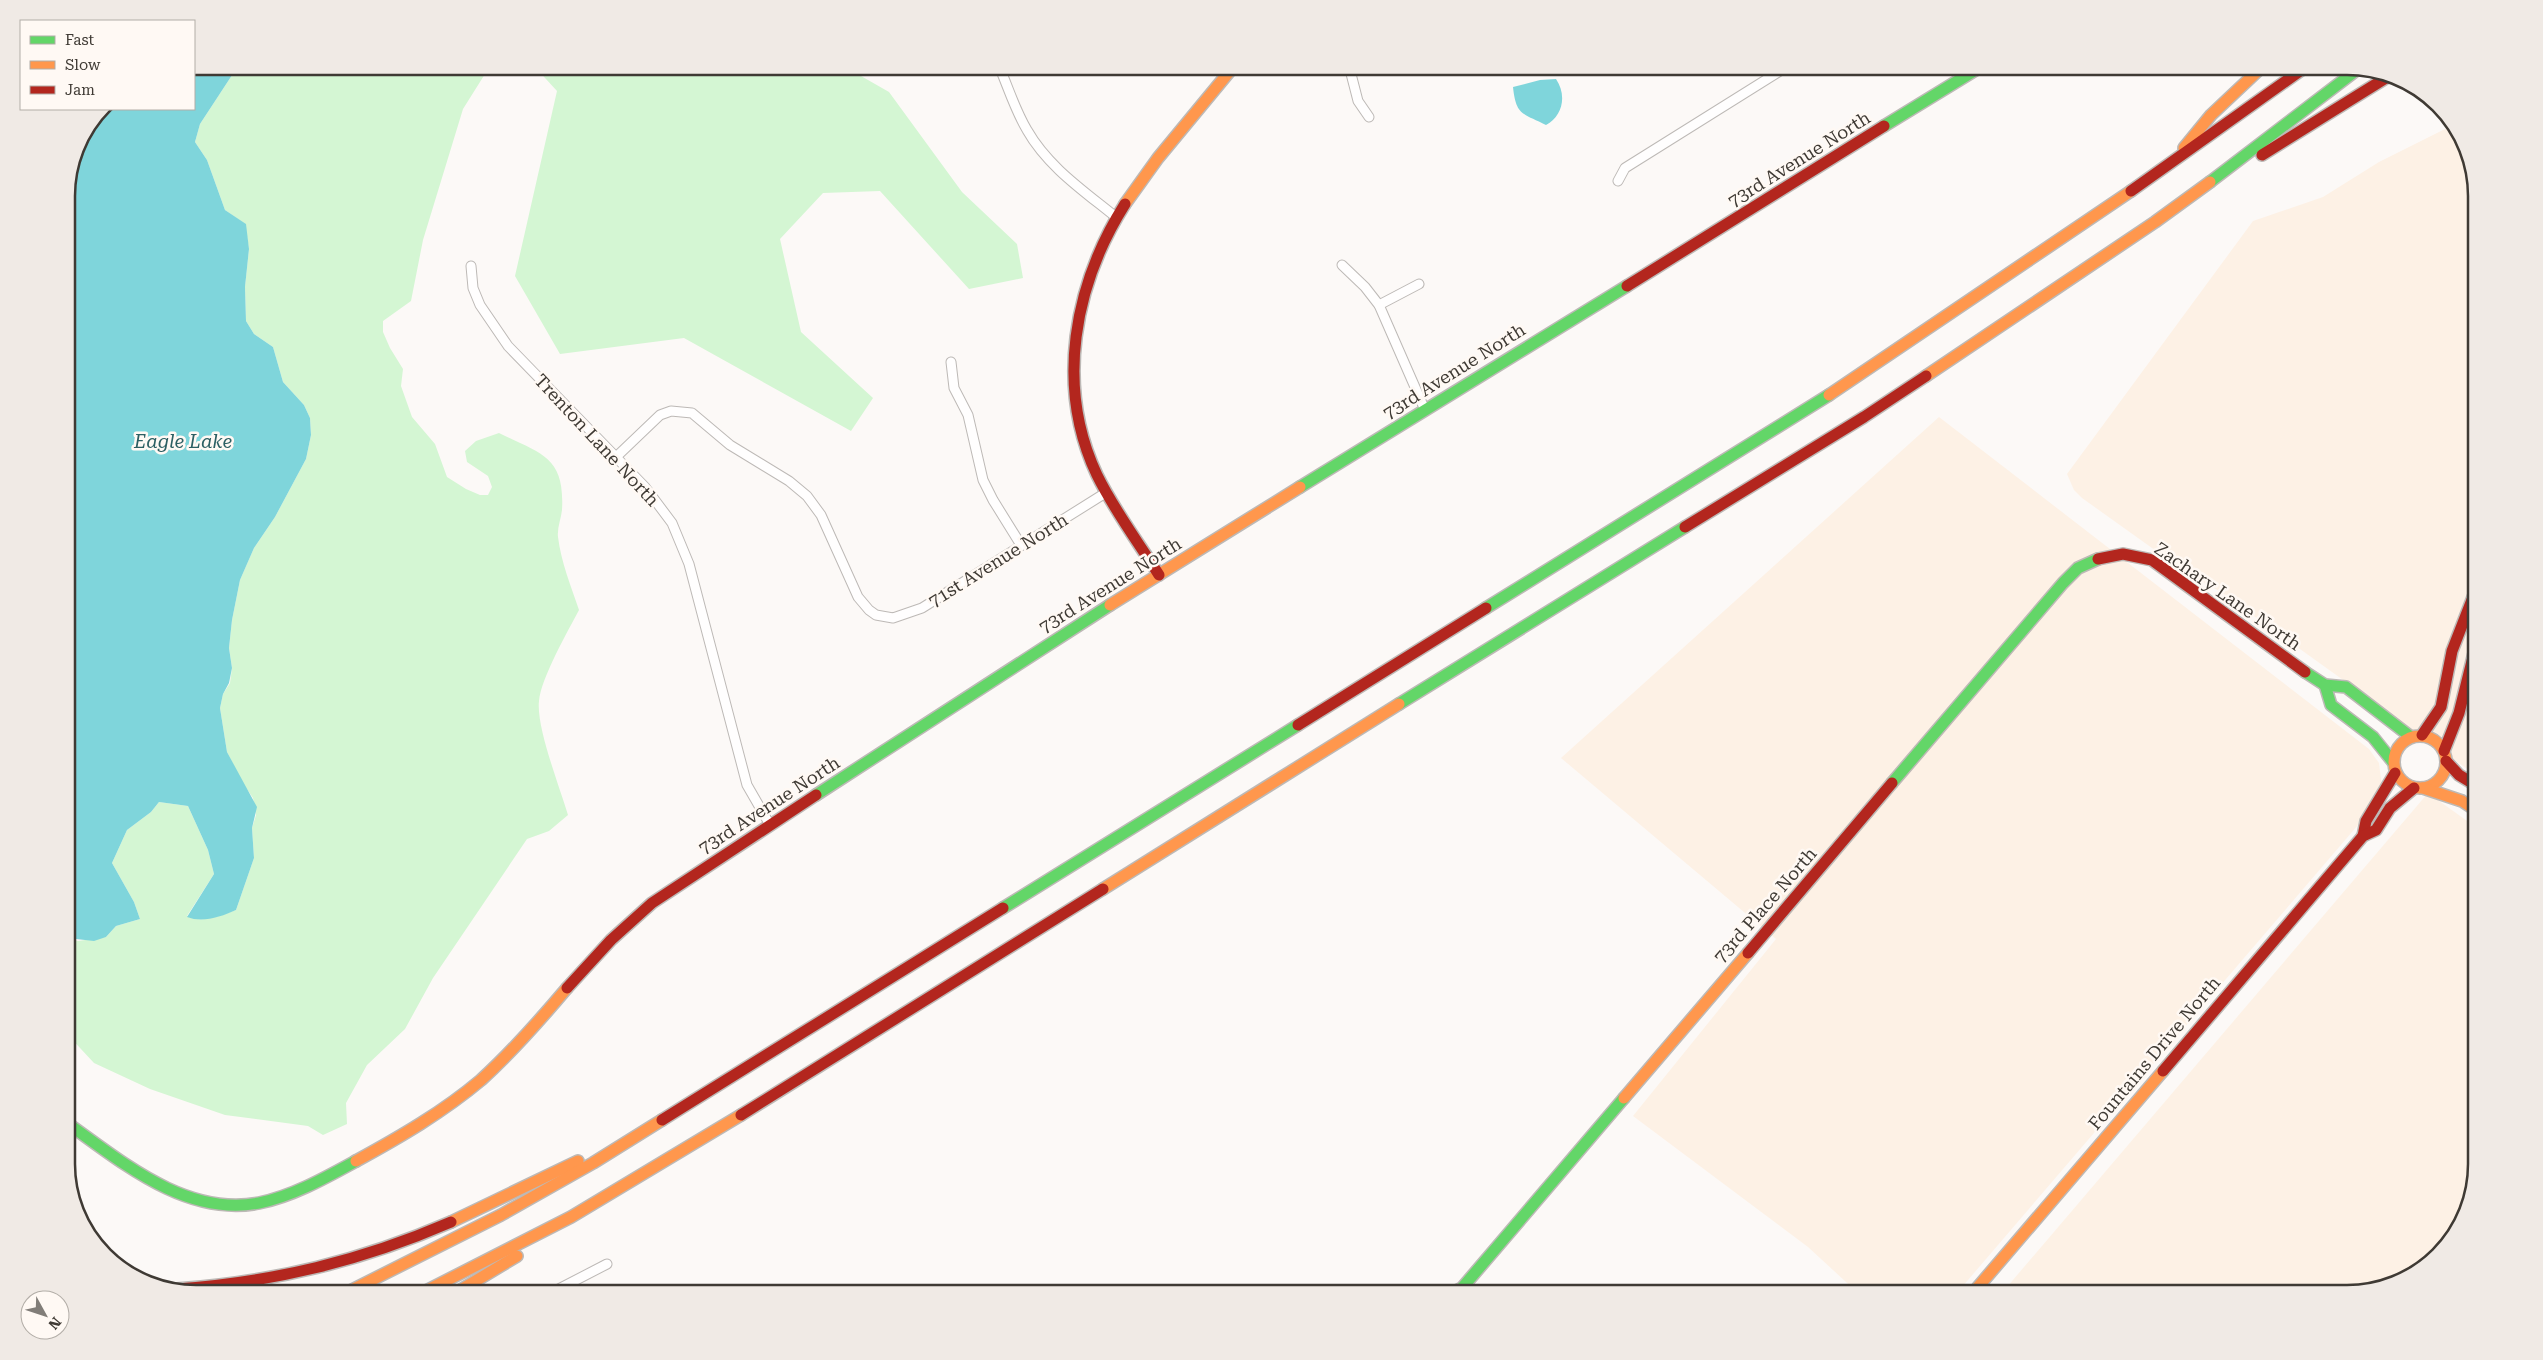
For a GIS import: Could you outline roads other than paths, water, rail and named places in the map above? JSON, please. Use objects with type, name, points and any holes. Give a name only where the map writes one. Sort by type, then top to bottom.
[{"type":"main road","points":[[1159,575],[1107,492],[1092,463],[1081,433],[1074,402],[1074,338],[1080,308],[1090,278],[1117,218],[1150,168],[1227,75]]},
{"type":"main road","name":"73rd Avenue North","points":[[75,1130],[153,1181],[172,1191],[208,1203],[242,1205],[261,1203],[301,1190],[397,1140],[435,1117],[468,1092],[500,1063],[636,916],[770,825],[982,686],[1159,575],[1967,75]]},
{"type":"main road","points":[[2173,162],[2211,115],[2253,75]]},
{"type":"main road","points":[[363,1285],[405,1265],[545,1191],[1843,386],[2173,162],[2294,75]]},
{"type":"main road","points":[[2155,222],[2350,75]]},
{"type":"main road","points":[[469,1285],[1594,582],[1864,417],[2155,222],[2382,80]]},
{"type":"main road","name":"Zachary Lane North","points":[[2104,556],[2123,554],[2152,560],[2325,685],[2346,687],[2417,736]]},
{"type":"main road","name":"73rd Place North","points":[[1466,1285],[2063,583],[2078,568],[2104,556]]},
{"type":"main road","points":[[2394,767],[2398,746],[2417,736],[2437,720],[2445,694],[2448,662],[2468,604]]},
{"type":"main road","points":[[2419,788],[2430,786],[2442,776],[2445,756],[2460,713],[2468,680]]},
{"type":"main road","points":[[2325,685],[2331,706],[2368,730],[2380,743],[2400,780],[2462,801],[2468,805]]},
{"type":"main road","points":[[2417,736],[2435,740],[2459,775],[2468,780]]},
{"type":"main road","name":"Fountains Drive North","points":[[2363,836],[2366,821],[2394,767]]},
{"type":"main road","name":"Fountains Drive North","points":[[1980,1285],[2363,836],[2376,830],[2390,808],[2419,788]]},
{"type":"main road","points":[[224,1285],[260,1282],[318,1270],[359,1258],[491,1204],[677,1110]]},
{"type":"main road","points":[[438,1285],[545,1231],[628,1185]]},
{"type":"street","points":[[1003,75],[1026,129],[1038,146],[1068,178],[1117,218]]},
{"type":"street","points":[[1351,75],[1358,101],[1368,117]]},
{"type":"street","points":[[1618,181],[1625,168],[1774,75]]},
{"type":"street","points":[[1342,265],[1366,287],[1379,305],[1424,410]]},
{"type":"street","name":"Trenton Lane North","points":[[471,266],[473,288],[480,305],[508,346],[659,504],[681,543],[747,785],[770,825]]},
{"type":"street","points":[[1379,305],[1418,284]]},
{"type":"street","points":[[951,362],[954,388],[968,415],[983,480],[992,500],[1021,545]]},
{"type":"street","name":"71st Avenue North","points":[[615,458],[660,415],[671,411],[692,413],[730,445],[794,485],[807,496],[820,515],[863,604],[876,615],[884,617],[901,616],[922,608],[1107,492]]},
{"type":"street","points":[[566,1285],[607,1264]]},
{"type":"water","name":"Eagle Lake","points":[[195,75],[232,75],[200,124],[195,142],[207,160],[225,210],[246,224],[249,249],[245,287],[246,321],[254,334],[273,347],[283,382],[304,405],[310,418],[311,435],[306,459],[275,517],[254,548],[240,580],[232,620],[229,648],[232,668],[220,708],[227,752],[257,807],[252,828],[254,858],[236,910],[212,918],[193,919],[187,917],[214,874],[208,850],[188,806],[159,802],[151,812],[127,830],[112,863],[134,902],[140,919],[116,926],[106,937],[94,941],[75,939],[76,180],[81,157],[87,142],[100,122],[111,110],[195,110]]},
{"type":"water","points":[[1556,79],[1562,98],[1560,111],[1552,121],[1546,125],[1526,115],[1519,109],[1513,87],[1540,80]]}]
